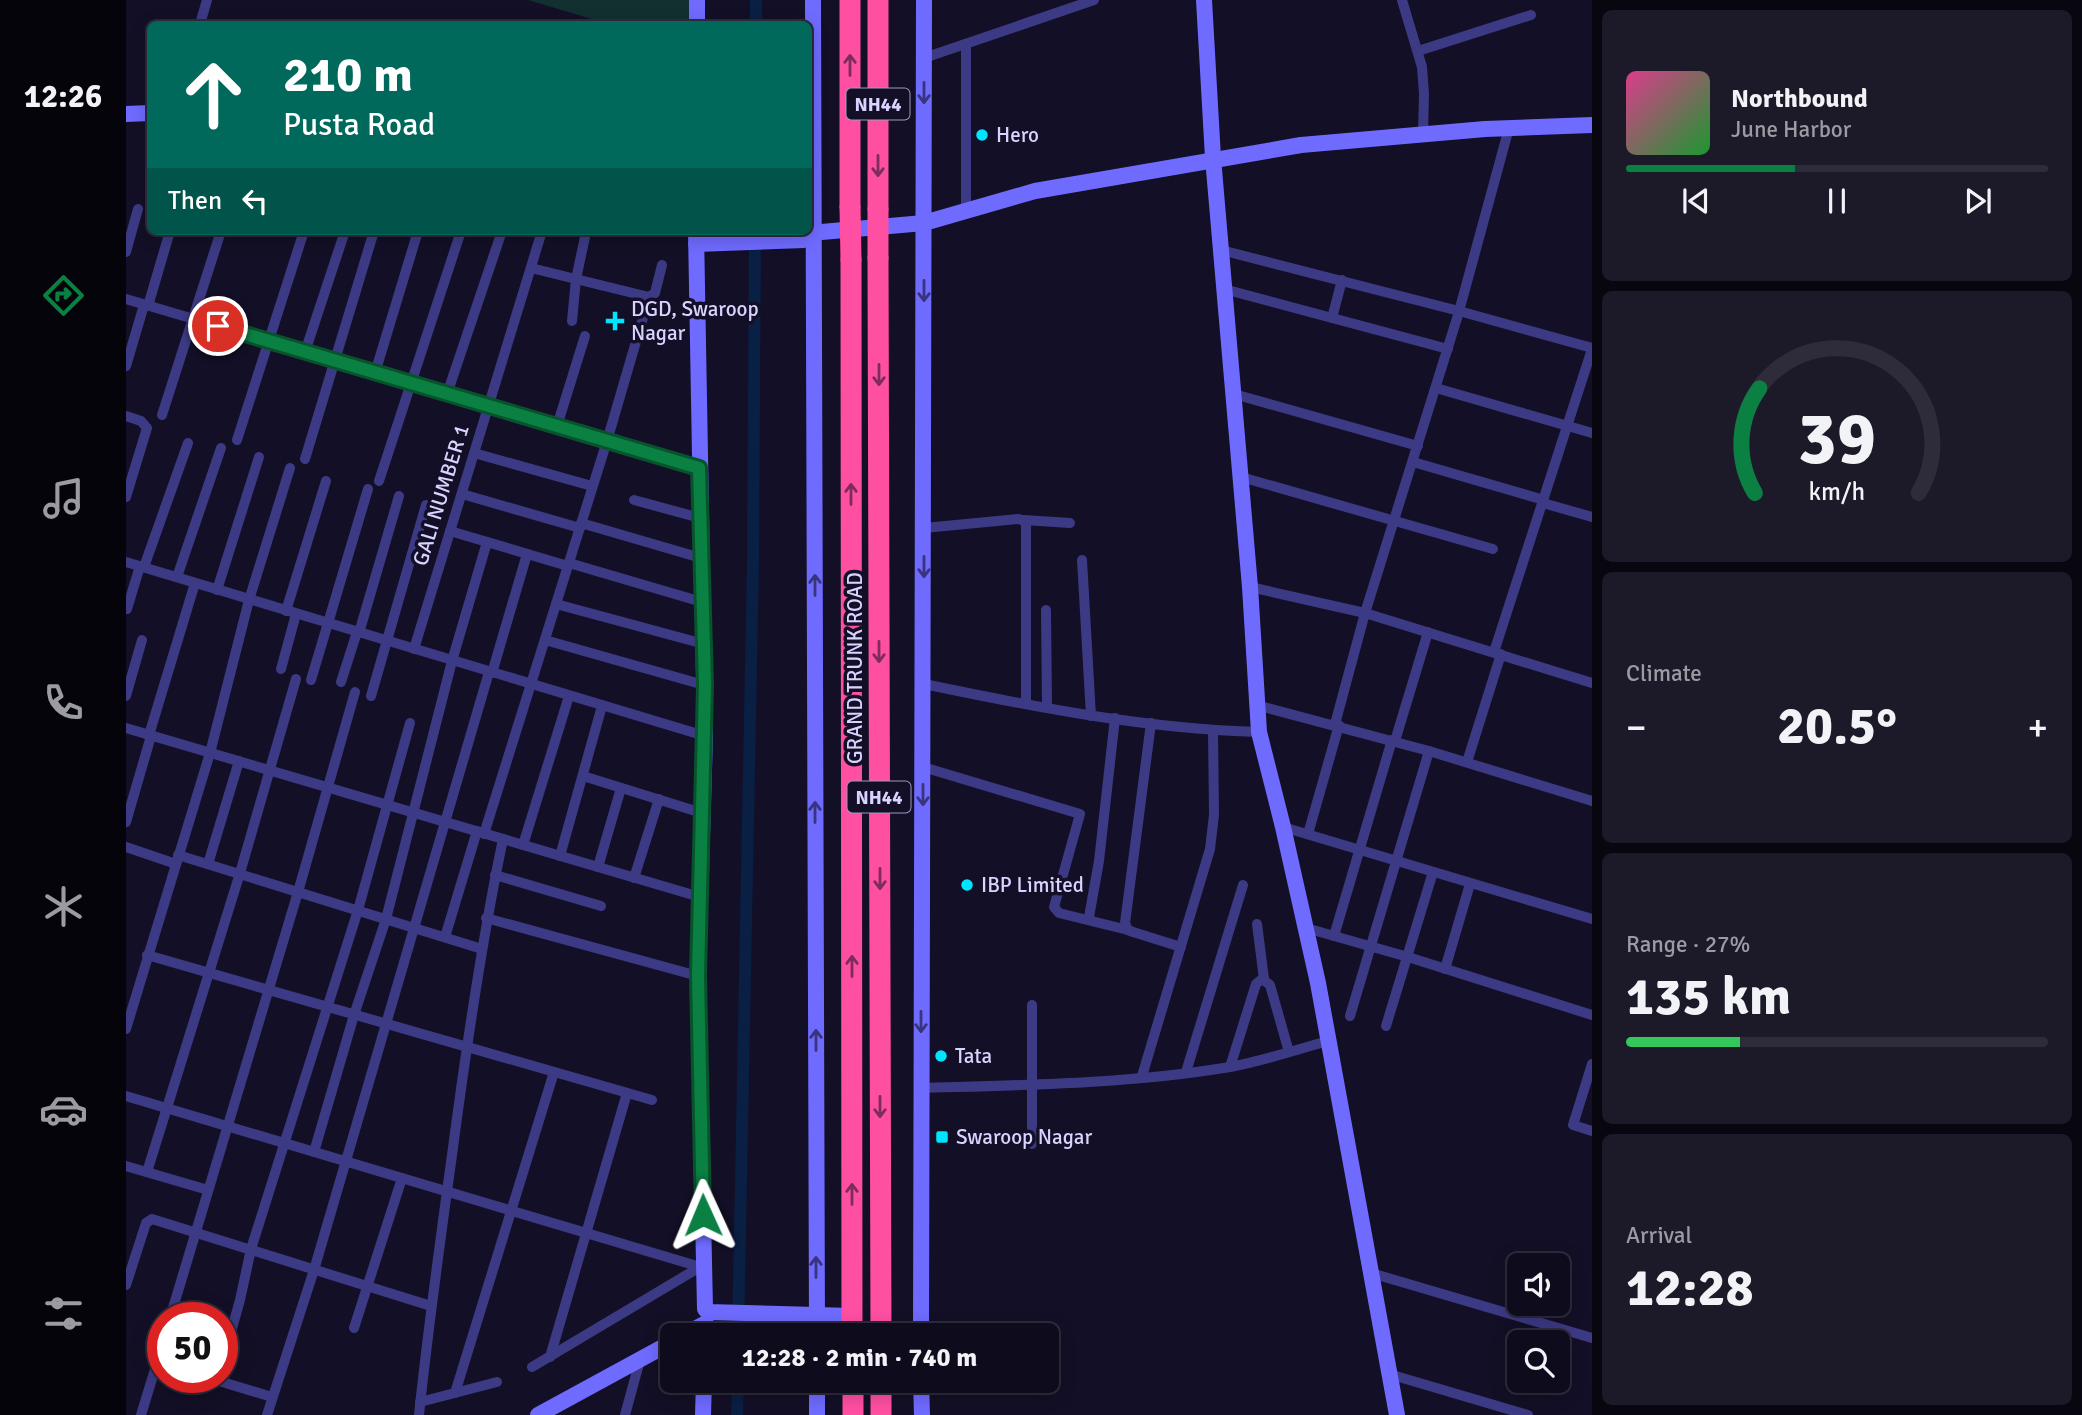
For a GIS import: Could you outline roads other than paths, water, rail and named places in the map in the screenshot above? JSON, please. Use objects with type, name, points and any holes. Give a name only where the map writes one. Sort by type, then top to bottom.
[{"type":"highway","name":"GRAND TRUNK ROAD","points":[[850,0],[852,1323]]},
{"type":"highway","name":"GRAND TRUNK ROAD","points":[[878,0],[881,1323]]},
{"type":"highway","points":[[853,1393],[853,1415]]},
{"type":"highway","points":[[881,1393],[881,1415]]},
{"type":"main road","points":[[697,0],[697,21]]},
{"type":"main road","points":[[812,81],[813,0]]},
{"type":"main road","points":[[921,1323],[924,0]]},
{"type":"main road","points":[[1204,0],[1213,159],[1250,587],[1259,732],[1306,928],[1397,1415]]},
{"type":"main road","points":[[126,114],[147,113]]},
{"type":"main road","points":[[812,232],[924,223],[1035,191],[1301,145],[1509,128],[1592,125]]},
{"type":"main road","points":[[808,235],[804,240],[696,237],[705,685],[698,976],[702,1267],[710,1320],[793,1313],[817,1314],[843,1323]]},
{"type":"main road","points":[[810,235],[817,1323]]},
{"type":"main road","points":[[538,1415],[660,1349]]},
{"type":"main road","points":[[703,1415],[704,1393]]},
{"type":"main road","points":[[817,1393],[817,1415]]},
{"type":"main road","points":[[921,1393],[922,1415]]},
{"type":"street","points":[[201,21],[207,0]]},
{"type":"street","points":[[924,58],[1094,0]]},
{"type":"street","points":[[1402,0],[1422,67],[1423,134]]},
{"type":"street","points":[[1418,51],[1531,15]]},
{"type":"street","points":[[966,44],[966,211]]},
{"type":"street","points":[[1308,834],[1365,613],[1448,349],[1509,128]]},
{"type":"street","points":[[126,252],[138,209]]},
{"type":"street","points":[[126,366],[169,235]]},
{"type":"street","points":[[162,415],[220,235]]},
{"type":"street","points":[[237,440],[303,235]]},
{"type":"street","points":[[305,352],[344,235]]},
{"type":"street","points":[[305,459],[373,235]]},
{"type":"street","points":[[375,373],[417,235]]},
{"type":"street","points":[[379,481],[460,235]]},
{"type":"street","points":[[447,394],[501,235]]},
{"type":"street","name":"GALI NUMBER 1","points":[[414,649],[541,235]]},
{"type":"street","points":[[572,321],[576,279],[585,237]]},
{"type":"street","points":[[1221,250],[1459,311],[1592,349],[1497,653],[1467,762]]},
{"type":"street","points":[[445,937],[531,685],[649,297],[654,293],[662,265]]},
{"type":"street","points":[[531,268],[649,297]]},
{"type":"street","points":[[1332,318],[1342,281]]},
{"type":"street","points":[[1224,289],[1448,349]]},
{"type":"street","points":[[126,299],[699,468]]},
{"type":"street","points":[[556,426],[585,336]]},
{"type":"street","points":[[1436,388],[1592,433]]},
{"type":"street","points":[[1234,394],[1418,446]]},
{"type":"street","points":[[126,416],[141,421],[147,428],[126,498]]},
{"type":"street","points":[[127,609],[188,443]]},
{"type":"street","points":[[177,578],[221,448]]},
{"type":"street","points":[[474,453],[592,486]]},
{"type":"street","points":[[217,590],[259,457]]},
{"type":"street","points":[[1413,463],[1592,517]]},
{"type":"street","points":[[126,1029],[210,753],[249,600],[290,468]]},
{"type":"street","points":[[1241,477],[1493,549]]},
{"type":"street","points":[[281,669],[291,612],[326,481]]},
{"type":"street","points":[[311,680],[368,489]]},
{"type":"street","points":[[462,494],[701,558]]},
{"type":"street","points":[[341,682],[399,496]]},
{"type":"street","points":[[634,500],[700,518]]},
{"type":"street","points":[[371,696],[426,505]]},
{"type":"street","points":[[1024,520],[1027,525],[1026,704]]},
{"type":"street","points":[[924,528],[1024,520],[1070,523]]},
{"type":"street","points":[[450,531],[702,602]]},
{"type":"street","points":[[314,1152],[354,1015],[386,919],[452,661],[487,542]]},
{"type":"street","points":[[267,1415],[314,1269],[384,1024],[416,928],[527,554]]},
{"type":"street","points":[[1082,560],[1091,716]]},
{"type":"street","points":[[126,562],[705,736]]},
{"type":"street","points":[[126,822],[195,583]]},
{"type":"street","points":[[1250,587],[1365,613],[1592,683]]},
{"type":"street","points":[[556,604],[704,643]]},
{"type":"street","points":[[1046,610],[1047,707]]},
{"type":"street","points":[[1334,936],[1428,632]]},
{"type":"street","points":[[126,696],[142,639]]},
{"type":"street","points":[[545,640],[705,685]]},
{"type":"street","points":[[147,1172],[240,873],[296,679]]},
{"type":"street","points":[[924,684],[1091,716],[1213,731],[1259,732]]},
{"type":"street","points":[[175,1302],[355,692]]},
{"type":"street","points":[[523,845],[569,696]]},
{"type":"street","points":[[1256,705],[1429,751],[1592,801]]},
{"type":"street","points":[[560,856],[602,706]]},
{"type":"street","points":[[1091,920],[1115,718]]},
{"type":"street","points":[[238,1307],[251,1250],[358,909],[389,806],[410,723]]},
{"type":"street","points":[[1128,930],[1125,918],[1152,723]]},
{"type":"street","points":[[126,728],[700,897]]},
{"type":"street","points":[[1142,1076],[1210,849],[1214,816],[1213,731]]},
{"type":"street","points":[[1350,1016],[1429,751]]},
{"type":"street","points":[[208,864],[239,761]]},
{"type":"street","points":[[923,767],[1080,814],[1054,908],[1059,913],[1128,930],[1181,947]]},
{"type":"street","points":[[583,776],[702,813]]},
{"type":"street","points":[[598,867],[621,788]]},
{"type":"street","points":[[634,878],[659,799]]},
{"type":"street","points":[[1283,827],[1592,919]]},
{"type":"street","points":[[419,1415],[430,1306],[467,1045],[486,918],[503,839]]},
{"type":"street","points":[[126,847],[240,873],[482,949]]},
{"type":"street","points":[[1386,1026],[1433,872]]},
{"type":"street","points":[[495,875],[601,906]]},
{"type":"street","points":[[1445,969],[1470,884]]},
{"type":"street","points":[[1186,1072],[1243,885]]},
{"type":"street","points":[[486,918],[698,976]]},
{"type":"street","points":[[1257,924],[1264,979],[1270,985],[1289,1052]]},
{"type":"street","points":[[1306,928],[1592,1015]]},
{"type":"street","points":[[148,955],[652,1100]]},
{"type":"street","points":[[1230,1067],[1256,984],[1259,979],[1264,979]]},
{"type":"street","points":[[1032,1006],[1032,1144]]},
{"type":"street","points":[[920,1088],[1031,1085],[1230,1067],[1328,1041]]},
{"type":"street","points":[[1592,1064],[1588,1091],[1573,1125],[1592,1131]]},
{"type":"street","points":[[455,1393],[554,1072]]},
{"type":"street","points":[[550,1357],[627,1093]]},
{"type":"street","points":[[126,1096],[702,1267]]},
{"type":"street","points":[[126,1166],[208,1189]]},
{"type":"street","points":[[354,1328],[402,1178]]},
{"type":"street","points":[[126,1285],[147,1221],[152,1219],[430,1306]]},
{"type":"street","points":[[532,1367],[702,1267]]},
{"type":"street","points":[[1371,1273],[1592,1338]]},
{"type":"street","points":[[625,1415],[640,1360]]},
{"type":"street","points":[[1389,1374],[1528,1415]]},
{"type":"street","points":[[420,1402],[497,1382]]},
{"type":"street","points":[[238,1386],[272,1397]]},
{"type":"street","points":[[141,1415],[149,1393]]},
{"type":"waterway","points":[[756,0],[756,21]]},
{"type":"waterway","points":[[738,1323],[753,563],[755,235]]},
{"type":"waterway","points":[[737,1415],[738,1393]]},
{"type":"place","name":"Hero","points":[[982,135]]},
{"type":"place","name":"DGD, Swaroop Nagar","points":[[615,321]]},
{"type":"place","name":"IBP Limited","points":[[967,885]]},
{"type":"place","name":"Tata","points":[[941,1056]]},
{"type":"place","name":"Swaroop Nagar","points":[[942,1137]]}]
